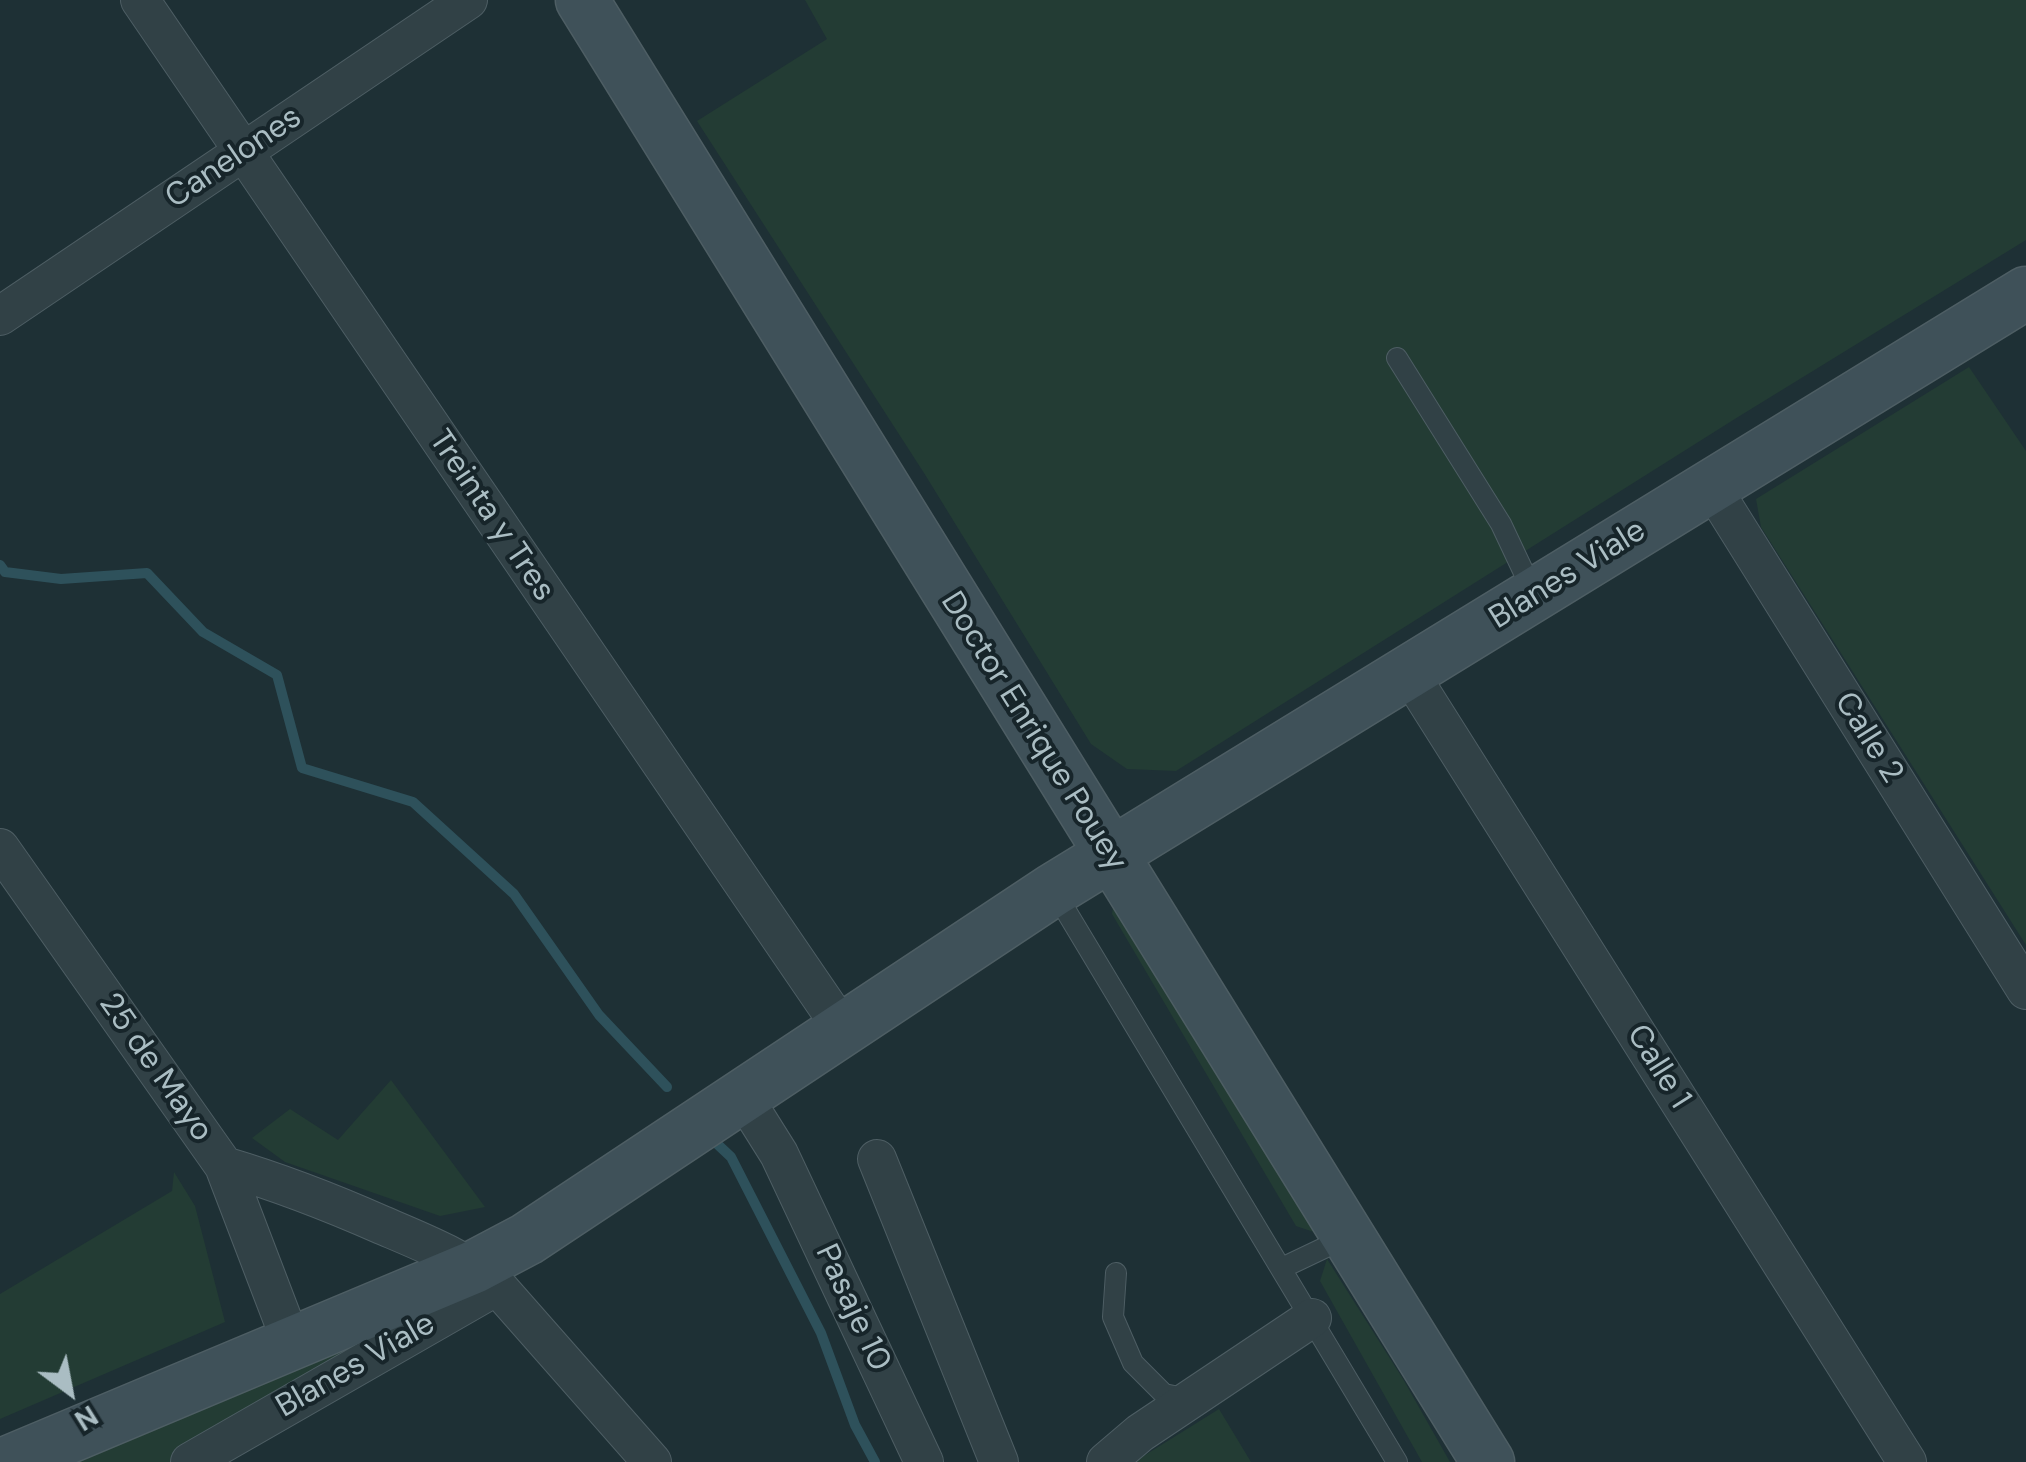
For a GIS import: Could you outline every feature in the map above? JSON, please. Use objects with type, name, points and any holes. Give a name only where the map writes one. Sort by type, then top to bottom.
[{"type":"street","name":"Treinta y Tres","points":[[140,0],[844,1031]]},
{"type":"street","name":"Canelones","points":[[0,316],[468,0]]},
{"type":"street","name":"Doctor Enrique Pouey","points":[[582,0],[1488,1462]]},
{"type":"street","name":"Blanes Viale","points":[[190,1462],[485,1277],[527,1239],[1053,890],[2026,293]]},
{"type":"street","name":"Calle 2","points":[[1711,486],[2026,990]]},
{"type":"street","name":"Calle 1","points":[[1409,673],[1907,1462]]},
{"type":"street","name":"25 de Mayo","points":[[0,848],[224,1166],[297,1188],[485,1277],[652,1462]]},
{"type":"street","name":"Pasaje 10","points":[[742,1095],[779,1154]]},
{"type":"street","name":"Pasaje 10","points":[[742,1095],[779,1154],[924,1462]]},
{"type":"street","points":[[878,1159],[998,1462]]},
{"type":"street","points":[[224,1166],[292,1344]]},
{"type":"street","name":"Blanes Viale","points":[[10,1462],[292,1344],[485,1277]]},
{"type":"street","points":[[1106,1462],[1140,1432],[1312,1318]]},
{"type":"lane","points":[[1396,358],[1501,524],[1534,596]]},
{"type":"lane","name":"Doctor Enrique Pouey","points":[[1053,890],[1397,1462]]},
{"type":"lane","points":[[1282,1268],[1349,1236]]},
{"type":"lane","points":[[1116,1273],[1113,1317],[1133,1364],[1164,1394],[1190,1400]]},
{"type":"green space","points":[[805,0],[2026,0],[2026,240],[1176,771],[1127,769],[1091,744],[924,473],[697,121],[827,39]]},
{"type":"green space","points":[[1969,367],[2026,451],[2026,945],[1761,527],[1756,499]]},
{"type":"green space","points":[[1113,908],[1320,1234],[1296,1226],[1112,914]]},
{"type":"green space","points":[[391,1080],[485,1207],[440,1216],[285,1162],[252,1138],[290,1109],[338,1140]]},
{"type":"green space","points":[[174,1172],[195,1206],[225,1322],[0,1419],[0,1294],[172,1191]]},
{"type":"green space","points":[[1327,1259],[1450,1462],[1422,1462],[1320,1281]]},
{"type":"green space","points":[[451,1292],[174,1462],[53,1462]]},
{"type":"green space","points":[[1219,1409],[1251,1462],[1134,1462]]},
{"type":"waterway","points":[[0,565],[5,572],[61,579],[147,573],[203,632],[277,675],[302,768],[413,802],[514,894],[599,1015],[667,1087]]},
{"type":"waterway","points":[[714,1141],[731,1157],[821,1333],[855,1425],[875,1462]]}]
